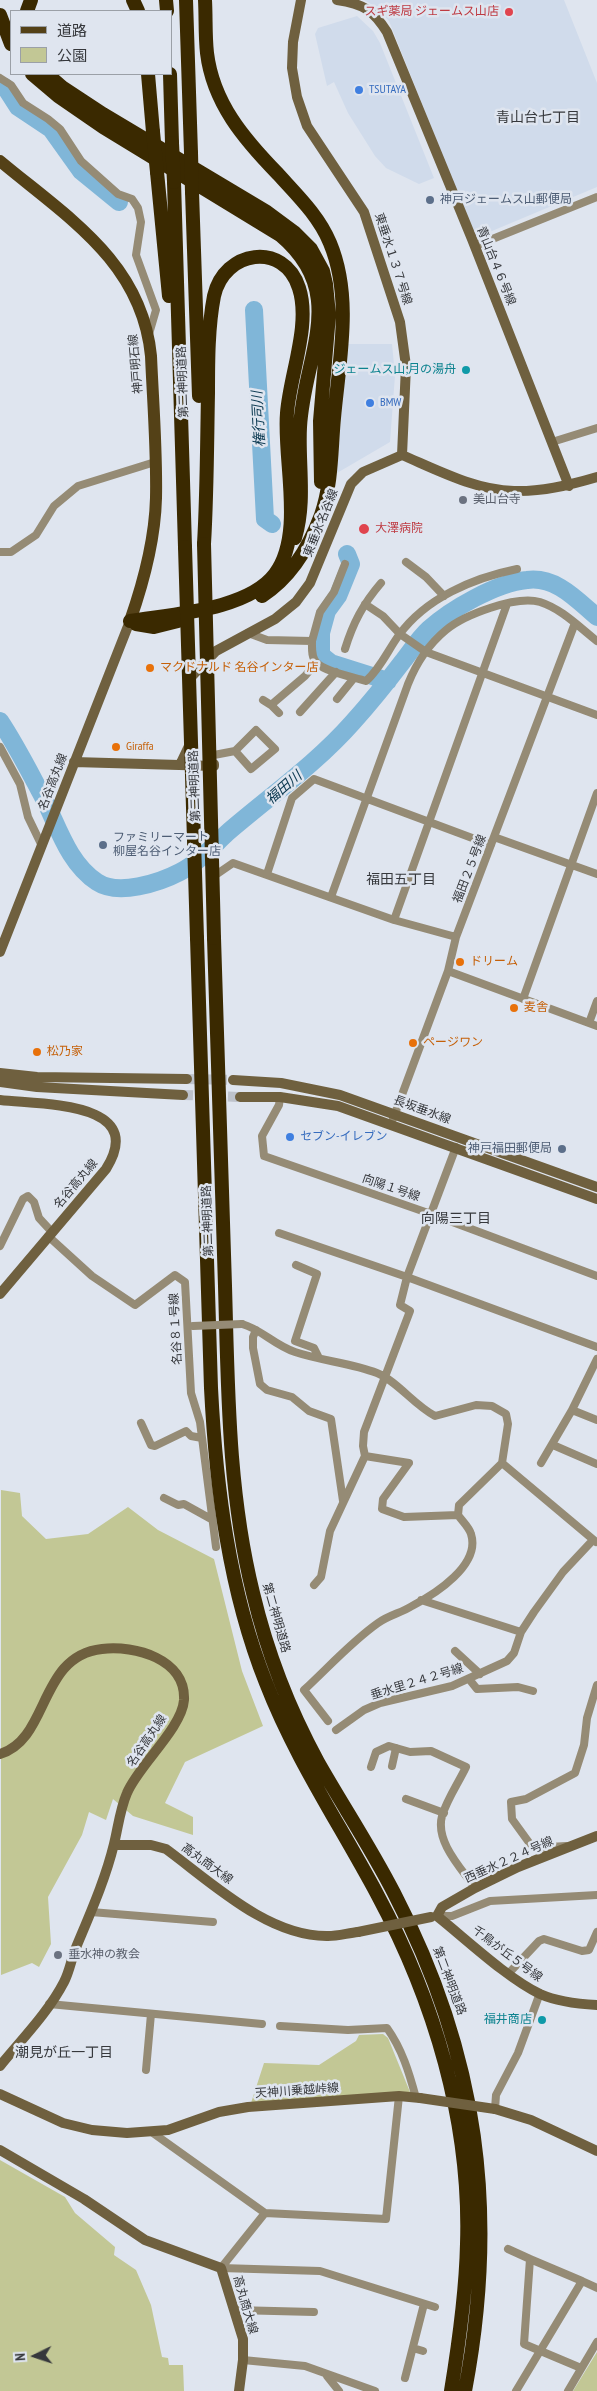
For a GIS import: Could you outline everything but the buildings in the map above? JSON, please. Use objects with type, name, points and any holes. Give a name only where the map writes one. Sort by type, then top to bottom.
[{"type":"highway","name":"第二神明道路","points":[[186,0],[204,544],[228,1414],[237,1515],[254,1597],[282,1684],[316,1758],[397,1899],[436,1985],[454,2038],[466,2089],[475,2143],[482,2241],[479,2291],[465,2391]]},
{"type":"highway","points":[[130,621],[154,627],[219,614],[255,601],[277,586],[294,566],[316,527],[326,497],[329,480],[343,314],[340,277],[330,243],[322,228],[300,197],[244,137],[224,106],[211,73],[207,53],[205,0]]},
{"type":"highway","points":[[0,15],[10,41]]},
{"type":"highway","points":[[33,75],[58,96],[103,127],[265,224],[292,245],[308,265],[316,288],[319,314],[316,343],[302,410],[300,517],[291,547],[275,573],[250,593],[229,602],[130,621]]},
{"type":"highway","points":[[48,75],[103,114],[282,222],[304,241],[318,260],[326,284],[329,315],[320,421],[321,502],[316,527]]},
{"type":"highway","points":[[148,75],[180,406]]},
{"type":"highway","name":"第二神明道路","points":[[170,75],[213,1423],[218,1484],[231,1562],[251,1640],[264,1681],[303,1765],[382,1903],[422,1993],[439,2041],[452,2091],[461,2145],[468,2241],[465,2288],[450,2391]]},
{"type":"highway","points":[[204,544],[208,359],[214,296],[221,278],[232,266],[246,258],[264,257],[282,264],[292,274],[299,286],[302,307],[301,328],[287,415],[290,526],[284,557],[275,573]]},
{"type":"highway","points":[[444,2391],[465,2288]]},
{"type":"main road","name":"神戸明石線","points":[[0,161],[80,228],[109,257],[138,300],[149,334],[156,498],[151,543],[143,586],[130,621]]},
{"type":"street","name":"東垂水１３７号線","points":[[302,0],[293,42],[292,68],[297,97],[307,126],[364,212],[400,322],[406,366],[402,455]]},
{"type":"street","name":"青山台４６号線","points":[[337,0],[354,2],[374,13],[387,32],[475,246],[569,486]]},
{"type":"street","points":[[0,78],[11,85],[23,103],[60,129],[81,161],[118,194],[132,199],[138,208],[141,222],[136,255],[156,310],[149,334]]},
{"type":"street","points":[[475,246],[597,197]]},
{"type":"street","points":[[552,442],[597,428]]},
{"type":"street","points":[[402,455],[479,486],[515,491],[569,486],[597,477]]},
{"type":"street","name":"東垂水名谷線","points":[[180,765],[192,741],[190,676],[216,651],[276,619],[296,602],[310,583],[351,484],[363,472],[402,455]]},
{"type":"street","points":[[0,552],[11,552],[36,535],[54,506],[78,486],[155,462]]},
{"type":"street","points":[[406,562],[426,577],[444,596]]},
{"type":"street","points":[[345,564],[334,592],[320,612],[312,641],[312,651],[316,663],[336,672],[366,681],[400,634],[417,616],[444,596],[497,573],[516,569]]},
{"type":"street","points":[[345,649],[353,624],[364,604],[381,584]]},
{"type":"street","points":[[331,897],[414,669],[426,652],[446,630],[474,615],[507,604],[519,601],[538,602],[557,609],[597,641]]},
{"type":"street","points":[[364,604],[382,616],[400,634],[426,652],[597,715]]},
{"type":"street","points":[[394,920],[507,604]]},
{"type":"street","name":"名谷高丸線","points":[[0,952],[130,621]]},
{"type":"street","name":"福田２５号線","points":[[392,1124],[448,971],[456,937],[575,623]]},
{"type":"street","points":[[248,633],[267,640],[312,641]]},
{"type":"street","points":[[74,762],[214,766],[208,660]]},
{"type":"street","points":[[271,705],[305,676],[316,663]]},
{"type":"street","points":[[300,712],[336,672]]},
{"type":"street","points":[[337,699],[354,678]]},
{"type":"street","points":[[263,700],[279,713]]},
{"type":"street","points":[[214,755],[234,751],[256,730],[275,748],[251,769],[234,751]]},
{"type":"street","points":[[0,747],[20,784],[28,816],[42,846]]},
{"type":"street","points":[[267,874],[292,798],[314,779],[430,822],[597,874]]},
{"type":"street","points":[[523,999],[597,793]]},
{"type":"street","points":[[217,874],[233,863],[394,920],[456,937]]},
{"type":"street","points":[[448,971],[597,1026]]},
{"type":"street","points":[[589,1024],[597,1001]]},
{"type":"street","points":[[0,1073],[37,1077],[188,1079]]},
{"type":"street","name":"長坂垂水線","points":[[233,1080],[309,1088],[340,1095],[395,1113],[597,1187]]},
{"type":"street","points":[[0,1082],[37,1087],[183,1095]]},
{"type":"street","name":"長坂垂水線","points":[[240,1097],[280,1097],[338,1106],[597,1199]]},
{"type":"street","name":"向陽１号線","points":[[280,1097],[279,1105],[262,1136],[264,1156],[431,1214],[597,1276]]},
{"type":"street","name":"名谷高丸線","points":[[0,1100],[85,1110],[103,1118],[113,1130],[116,1144],[111,1161],[0,1294]]},
{"type":"street","points":[[314,1586],[321,1577],[330,1530],[365,1456],[363,1446],[364,1432],[410,1312],[400,1305],[407,1278],[456,1147]]},
{"type":"street","name":"名谷８１号線","points":[[0,1246],[23,1199],[28,1196],[34,1202],[40,1218],[50,1234],[92,1276],[135,1305],[175,1275],[185,1282],[190,1326],[191,1393],[200,1422],[216,1547]]},
{"type":"street","points":[[279,1233],[597,1347]]},
{"type":"street","points":[[296,1265],[317,1274],[294,1341],[314,1348],[319,1358]]},
{"type":"street","points":[[190,1326],[242,1324],[256,1330],[272,1343],[295,1352],[378,1373],[424,1410],[435,1416],[476,1406],[492,1406],[506,1414],[508,1424],[502,1463],[459,1505],[458,1515],[471,1534],[469,1557],[457,1575],[411,1607],[390,1614],[376,1624],[304,1690],[328,1721]]},
{"type":"street","points":[[256,1330],[253,1337],[253,1355],[260,1384],[267,1390],[292,1398],[309,1410],[331,1419],[343,1501]]},
{"type":"street","points":[[542,1463],[572,1410],[597,1359]]},
{"type":"street","points":[[572,1410],[597,1420]]},
{"type":"street","points":[[140,1423],[151,1445],[155,1446],[186,1431],[191,1436],[202,1438]]},
{"type":"street","points":[[553,1445],[597,1464]]},
{"type":"street","points":[[365,1456],[409,1463],[383,1499],[382,1509],[404,1517],[458,1515]]},
{"type":"street","points":[[502,1463],[595,1541]]},
{"type":"street","points":[[164,1498],[178,1505],[184,1504],[211,1519]]},
{"type":"street","name":"垂水里２４２号線","points":[[336,1730],[364,1710],[380,1703],[452,1686],[507,1661],[514,1653],[521,1632],[563,1572],[595,1541]]},
{"type":"street","points":[[421,1600],[521,1632]]},
{"type":"street","name":"名谷高丸線","points":[[0,1754],[7,1752],[25,1736],[63,1668],[76,1656],[101,1649],[124,1648],[149,1654],[170,1666],[181,1681],[184,1700],[179,1716],[127,1792],[114,1845]]},
{"type":"street","points":[[456,1652],[480,1674]]},
{"type":"street","points":[[468,1678],[477,1688],[518,1683],[533,1691]]},
{"type":"street","points":[[573,1845],[533,1848],[512,1819],[511,1802],[526,1799],[575,1773],[579,1767],[588,1718],[597,1685]]},
{"type":"street","points":[[371,1767],[376,1752],[389,1746],[410,1752],[431,1752],[466,1767],[444,1813],[441,1828],[444,1840],[475,1888]]},
{"type":"street","points":[[392,1766],[396,1748]]},
{"type":"street","points":[[406,1799],[444,1813]]},
{"type":"street","name":"西垂水２２４号線","points":[[434,1917],[442,1906],[475,1888],[518,1867],[597,1836]]},
{"type":"street","points":[[0,2066],[64,1982],[114,1845]]},
{"type":"street","name":"高丸商大線","points":[[114,1845],[151,1845],[166,1849],[250,1911],[269,1922],[303,1933],[327,1936],[434,1917]]},
{"type":"street","points":[[434,1917],[452,1916],[490,1901],[597,1895]]},
{"type":"street","points":[[91,1912],[212,1922]]},
{"type":"street","name":"千鳥が丘５号線","points":[[434,1917],[540,1994],[575,2004],[597,2005]]},
{"type":"street","points":[[509,1973],[539,1941],[544,1940],[582,1951],[589,1950],[597,1932]]},
{"type":"street","points":[[495,2109],[496,2095],[518,2052],[540,1994]]},
{"type":"street","points":[[49,2004],[262,2024]]},
{"type":"street","points":[[146,2070],[150,2014]]},
{"type":"street","points":[[280,2026],[348,2030],[387,2028],[396,2041],[418,2098]]},
{"type":"street","name":"天神川乗越峠線","points":[[0,2094],[63,2123],[83,2128],[127,2133],[153,2133],[168,2130],[229,2109],[399,2096],[495,2109],[531,2120],[597,2151]]},
{"type":"street","points":[[153,2133],[265,2213],[386,2219],[399,2096]]},
{"type":"street","name":"高丸商大線","points":[[0,2150],[84,2199],[146,2240],[221,2268],[243,2339],[244,2360],[239,2391]]},
{"type":"street","points":[[221,2268],[265,2213]]},
{"type":"street","points":[[508,2249],[597,2288]]},
{"type":"street","points":[[530,2259],[524,2344],[581,2368]]},
{"type":"street","points":[[221,2268],[320,2271],[435,2306]]},
{"type":"street","points":[[516,2391],[582,2281]]},
{"type":"street","points":[[405,2378],[424,2304]]},
{"type":"street","points":[[234,2310],[314,2312]]},
{"type":"street","points":[[568,2391],[597,2342]]},
{"type":"street","points":[[413,2348],[423,2351]]},
{"type":"street","points":[[244,2360],[305,2366],[327,2376],[375,2391]]},
{"type":"street","points":[[327,2376],[338,2391]]},
{"type":"shaded area","points":[[364,0],[564,0],[597,83],[597,187],[480,236],[474,234],[389,21],[376,7]]},
{"type":"shaded area","points":[[357,16],[373,31],[380,43],[434,178],[419,184],[386,168],[375,156],[348,113],[334,82],[327,86],[315,34],[318,28]]},
{"type":"shaded area","points":[[346,344],[392,344],[395,375],[390,442],[337,473]]},
{"type":"green space","points":[[1,1490],[20,1493],[22,1516],[46,1539],[88,1534],[128,1507],[158,1530],[214,1559],[242,1671],[263,1726],[185,1762],[165,1803],[193,1817],[193,1835],[133,1816],[113,1799],[106,1820],[89,1812],[82,1835],[48,1897],[51,1944],[39,1967],[32,1963],[1,1975]]},
{"type":"green space","points":[[383,2034],[388,2038],[410,2092],[251,2103],[264,2063],[319,2065],[356,2041],[359,2035]]},
{"type":"green space","points":[[0,2160],[65,2197],[75,2213],[115,2247],[114,2255],[136,2270],[151,2305],[162,2357],[168,2358],[169,2365],[183,2365],[184,2391],[0,2391]]},
{"type":"green space","points":[[597,2352],[597,2391],[573,2391]]},
{"type":"waterway","name":"権行司川","points":[[0,85],[5,87],[18,107],[51,129],[81,171],[119,202]]},
{"type":"waterway","name":"権行司川","points":[[254,310],[265,519],[272,524]]},
{"type":"waterway","name":"権行司川","points":[[347,554],[351,564],[338,596],[327,611],[321,633],[321,655],[331,663],[388,681]]},
{"type":"waterway","name":"福田川","points":[[0,721],[17,749],[78,865],[97,882],[106,886],[127,888],[150,884],[180,872],[193,864],[324,752],[360,714],[418,640],[438,621],[462,605],[502,586],[515,582],[538,580],[557,585],[597,617]]},
{"type":"tunnel","points":[[187,1079],[233,1080]]},
{"type":"tunnel","points":[[183,1095],[240,1097]]},
{"type":"place","name":"スギ薬局 ジェームス山店","points":[[509,12]]},
{"type":"place","name":"TSUTAYA","points":[[359,90]]},
{"type":"place","name":"神戸ジェームス山郵便局","points":[[430,200]]},
{"type":"place","name":"ジェームス山;月の湯舟","points":[[466,370]]},
{"type":"place","name":"BMW","points":[[370,403]]},
{"type":"place","name":"美山台寺","points":[[463,500]]},
{"type":"place","name":"大澤病院","points":[[364,529]]},
{"type":"place","name":"マクドナルド 名谷インター店","points":[[150,668]]},
{"type":"place","name":"Giraffa","points":[[116,747]]},
{"type":"place","name":"ファミリーマート 柳屋名谷インター店","points":[[103,845]]},
{"type":"place","name":"ドリーム","points":[[460,962]]},
{"type":"place","name":"麦舎","points":[[514,1008]]},
{"type":"place","name":"ページワン","points":[[413,1043]]},
{"type":"place","name":"松乃家","points":[[37,1052]]},
{"type":"place","name":"セブン-イレブン","points":[[290,1137]]},
{"type":"place","name":"神戸福田郵便局","points":[[562,1149]]},
{"type":"place","name":"垂水神の教会","points":[[58,1955]]},
{"type":"place","name":"福井商店","points":[[542,2020]]},
{"type":"district","name":"青山台七丁目","points":[[538,118]]},
{"type":"district","name":"福田五丁目","points":[[401,880]]},
{"type":"district","name":"向陽三丁目","points":[[456,1219]]},
{"type":"district","name":"潮見が丘一丁目","points":[[64,2053]]}]
